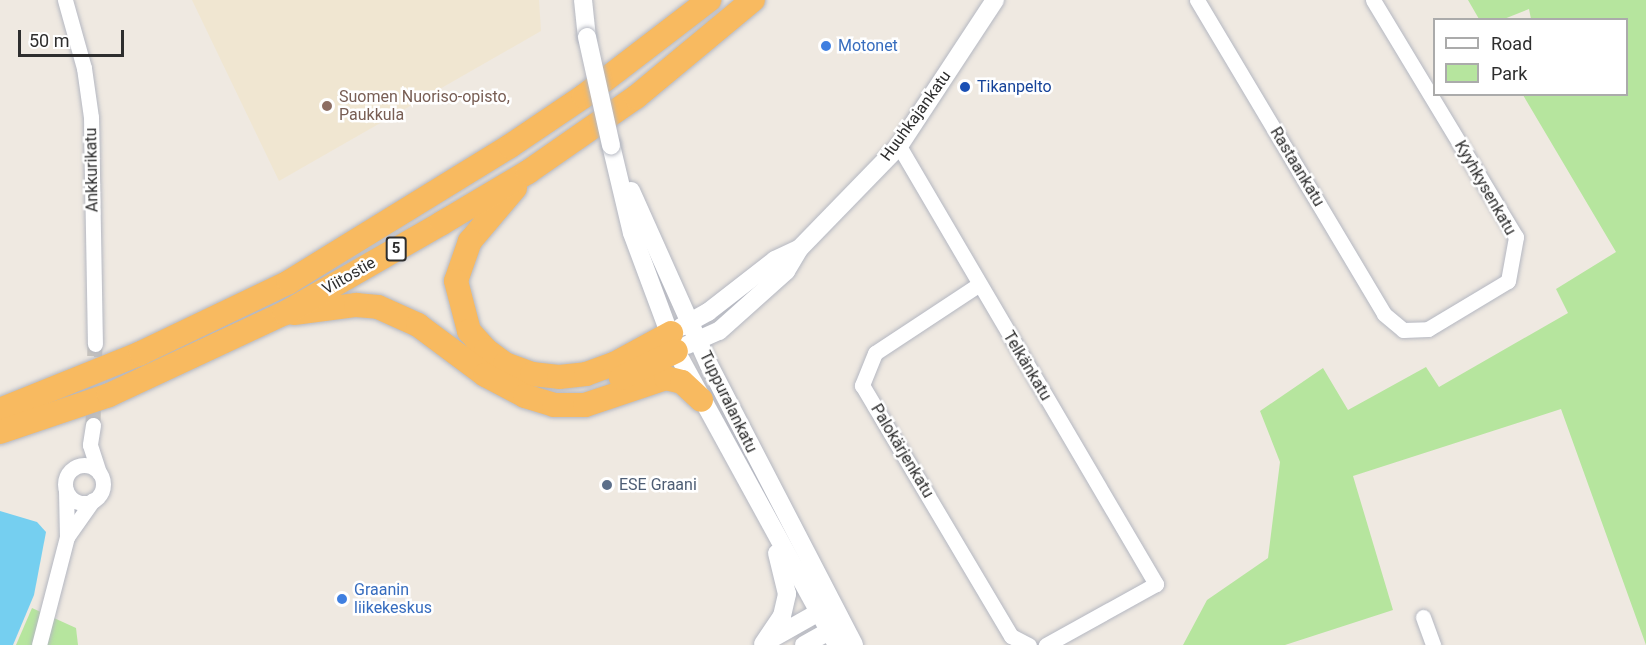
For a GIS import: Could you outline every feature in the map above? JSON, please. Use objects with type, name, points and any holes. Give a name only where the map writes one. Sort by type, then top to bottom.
[{"type":"highway","name":"Viitostie","points":[[0,411],[141,353],[290,282],[528,134],[709,0]]},
{"type":"highway","name":"Viitostie","points":[[0,432],[109,395],[285,313],[528,172],[636,97],[753,0]]},
{"type":"highway","points":[[528,172],[470,241],[456,280],[469,331],[486,350],[505,364],[532,374],[559,377],[586,374],[679,335]]},
{"type":"highway","points":[[285,313],[356,305],[378,307],[418,325],[485,375],[525,396],[554,405],[585,405],[666,378],[682,382],[701,400]]},
{"type":"highway","points":[[485,375],[536,390],[569,393],[606,385],[679,335]]},
{"type":"street","name":"Ankkurikatu","points":[[65,0],[84,68],[91,117],[95,344]]},
{"type":"street","name":"Tuppuralankatu","points":[[583,0],[587,37],[632,233],[679,335],[701,400],[833,638]]},
{"type":"street","name":"Huuhkajankatu","points":[[679,335],[698,340],[719,331],[786,271],[799,249],[899,146],[995,0]]},
{"type":"street","name":"Rastaankatu","points":[[1197,0],[1384,314],[1403,330]]},
{"type":"street","name":"Kyyhkysenkatu","points":[[1373,0],[1516,237],[1508,281],[1428,329],[1403,330]]},
{"type":"street","name":"Telkänkatu","points":[[899,146],[978,285],[1156,584],[1046,645]]},
{"type":"street","name":"Huuhkajankatu","points":[[679,335],[775,260],[799,249]]},
{"type":"street","name":"Palokärjenkatu","points":[[978,285],[875,353],[862,385],[1011,636],[1029,645]]},
{"type":"street","name":"Tuppuralankatu","points":[[698,340],[770,488],[855,645]]},
{"type":"street","points":[[67,537],[102,488],[90,445],[93,425]]},
{"type":"street","points":[[39,645],[67,537],[66,478],[90,445]]},
{"type":"street","points":[[73,469],[90,466],[99,473]]},
{"type":"street","points":[[66,490],[80,502],[93,500]]},
{"type":"street","points":[[763,644],[782,616],[787,594],[767,519]]},
{"type":"street","points":[[763,644],[819,612],[837,614],[833,638],[804,645]]},
{"type":"street","points":[[1423,616],[1433,645]]},
{"type":"shaded area","name":"Suomen Nuoriso-opisto, Paukkula","points":[[192,0],[539,0],[541,31],[279,181]]},
{"type":"green space","points":[[1468,0],[1646,0],[1646,645],[1561,409],[1353,476],[1393,610],[1285,645],[1183,645],[1207,600],[1268,558],[1280,462],[1260,411],[1323,368],[1348,410],[1426,367],[1439,387],[1568,313],[1556,289],[1616,252],[1524,96],[1628,96],[1628,18],[1531,18],[1529,9],[1506,18],[1478,18]]},
{"type":"green space","points":[[32,608],[76,628],[78,645],[16,645]]},
{"type":"water","points":[[0,511],[37,522],[46,532],[34,595],[13,645],[0,645]]},
{"type":"tunnel","points":[[93,425],[95,344]]},
{"type":"place","name":"Motonet","points":[[826,46]]},
{"type":"place","name":"Tikanpelto","points":[[965,87]]},
{"type":"place","name":"Suomen Nuoriso-opisto, Paukkula","points":[[327,106]]},
{"type":"place","name":"ESE Graani","points":[[607,485]]},
{"type":"place","name":"Graanin liikekeskus","points":[[342,599]]}]
